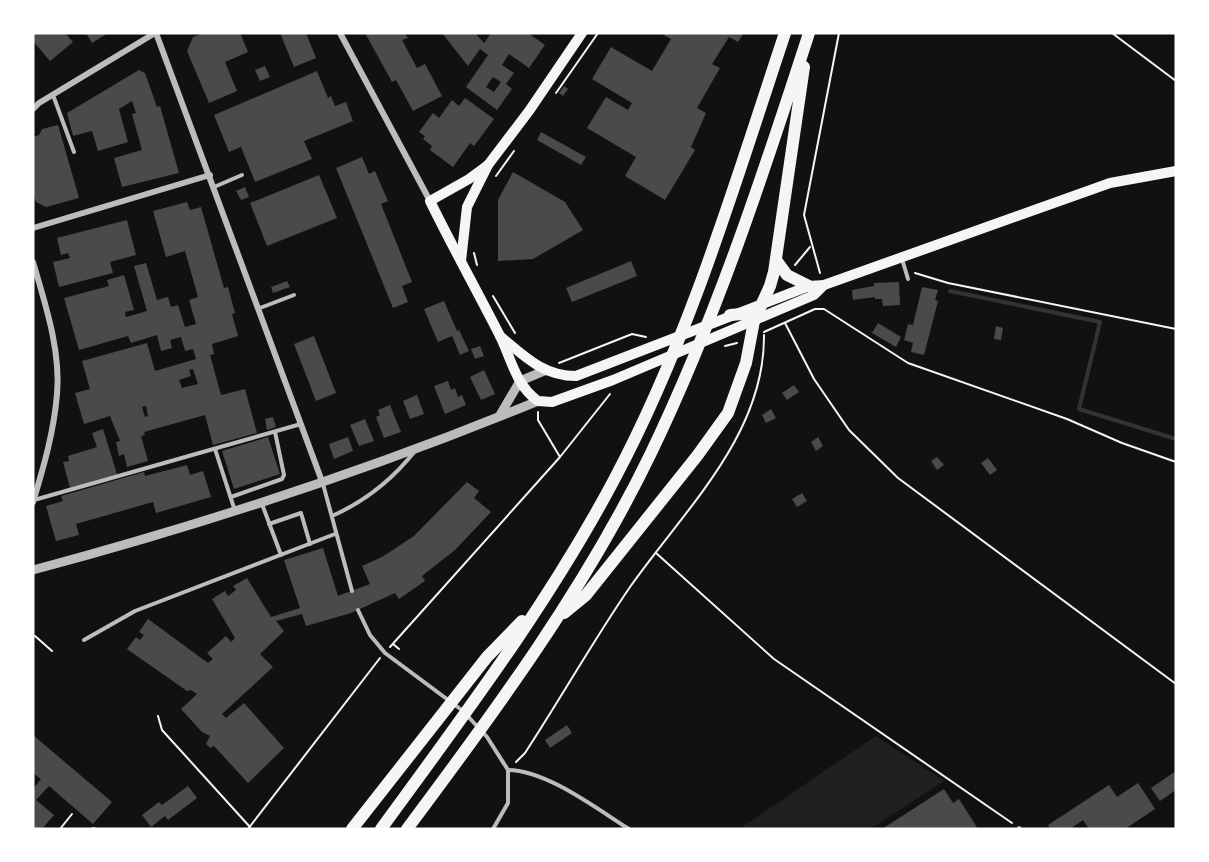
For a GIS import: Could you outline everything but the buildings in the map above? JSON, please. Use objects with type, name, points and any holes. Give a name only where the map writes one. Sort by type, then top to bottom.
[{"type":"highway","points":[[382,827],[473,705],[542,601],[616,477],[665,374],[686,322],[785,33]]},
{"type":"highway","points":[[554,622],[586,595],[716,432],[728,413],[742,379],[754,321],[764,303],[776,260],[809,33]]},
{"type":"highway","points":[[407,829],[473,740],[554,622],[618,515],[650,454],[692,363],[712,312],[755,197],[809,33]]},
{"type":"highway","points":[[776,260],[787,275],[810,285]]},
{"type":"highway","points":[[730,315],[742,314],[754,321]]},
{"type":"highway","points":[[352,829],[487,657],[542,601]]},
{"type":"main road","points":[[460,264],[463,221],[467,207],[488,165],[529,111],[582,33]]},
{"type":"main road","points":[[488,165],[469,179],[430,201],[460,264],[500,336],[520,381],[538,401],[552,402],[572,396],[814,295],[824,285]]},
{"type":"main road","points":[[500,336],[544,370],[559,376],[589,373],[810,285],[824,285],[1110,183],[1176,171]]},
{"type":"street","points":[[33,109],[53,94],[156,33],[260,308],[323,484]]},
{"type":"street","points":[[340,33],[430,201]]},
{"type":"street","points":[[33,228],[210,175]]},
{"type":"street","points":[[33,262],[42,291],[57,363],[58,392],[51,442],[33,501]]},
{"type":"street","points":[[500,415],[520,381],[544,370]]},
{"type":"street","points":[[33,570],[236,512],[323,484],[538,401]]},
{"type":"lane","points":[[53,94],[74,152]]},
{"type":"lane","points":[[214,187],[242,175]]},
{"type":"lane","points":[[902,258],[908,279]]},
{"type":"lane","points":[[33,293],[42,291]]},
{"type":"lane","points":[[260,308],[294,295]]},
{"type":"lane","points":[[33,501],[302,424]]},
{"type":"lane","points":[[231,496],[282,478],[284,475],[275,432]]},
{"type":"lane","points":[[332,516],[350,508],[386,484],[417,448]]},
{"type":"lane","points":[[215,449],[236,512]]},
{"type":"lane","points":[[323,484],[352,591]]},
{"type":"lane","points":[[262,504],[281,555]]},
{"type":"lane","points":[[269,524],[301,513],[310,544]]},
{"type":"lane","points":[[84,640],[135,611],[335,534]]},
{"type":"lane","points":[[358,610],[370,636],[385,653],[399,666],[441,692],[463,711],[487,737],[508,770],[508,803],[493,829]]},
{"type":"lane","points":[[508,770],[522,770],[540,777],[629,829]]},
{"type":"path","points":[[554,96],[598,33]]},
{"type":"path","points":[[824,285],[810,247],[804,214],[839,33]]},
{"type":"path","points":[[1112,33],[1176,81]]},
{"type":"path","points":[[491,183],[517,148]]},
{"type":"path","points":[[473,245],[477,267]]},
{"type":"path","points":[[906,270],[948,283],[1176,329]]},
{"type":"path","points":[[489,289],[518,337]]},
{"type":"path","points":[[508,770],[525,753],[597,636],[720,466],[748,416],[765,361],[764,332],[815,309],[824,309],[908,363],[1067,419],[1122,444],[1176,462]]},
{"type":"path","points":[[785,323],[814,378],[849,430],[898,478],[1176,684]]},
{"type":"path","points":[[158,717],[162,730],[249,828],[385,653],[560,457],[613,388]]},
{"type":"path","points":[[538,401],[538,420],[560,457]]},
{"type":"path","points":[[656,553],[774,658],[1019,829]]},
{"type":"path","points":[[35,636],[52,651]]},
{"type":"path","points":[[393,644],[399,649]]},
{"type":"path","points":[[60,829],[72,814]]},
{"type":"shaded area","points":[[876,736],[944,781],[870,829],[739,829]]},
{"type":"waterway","points":[[950,291],[1100,322],[1079,409],[1176,439]]}]
